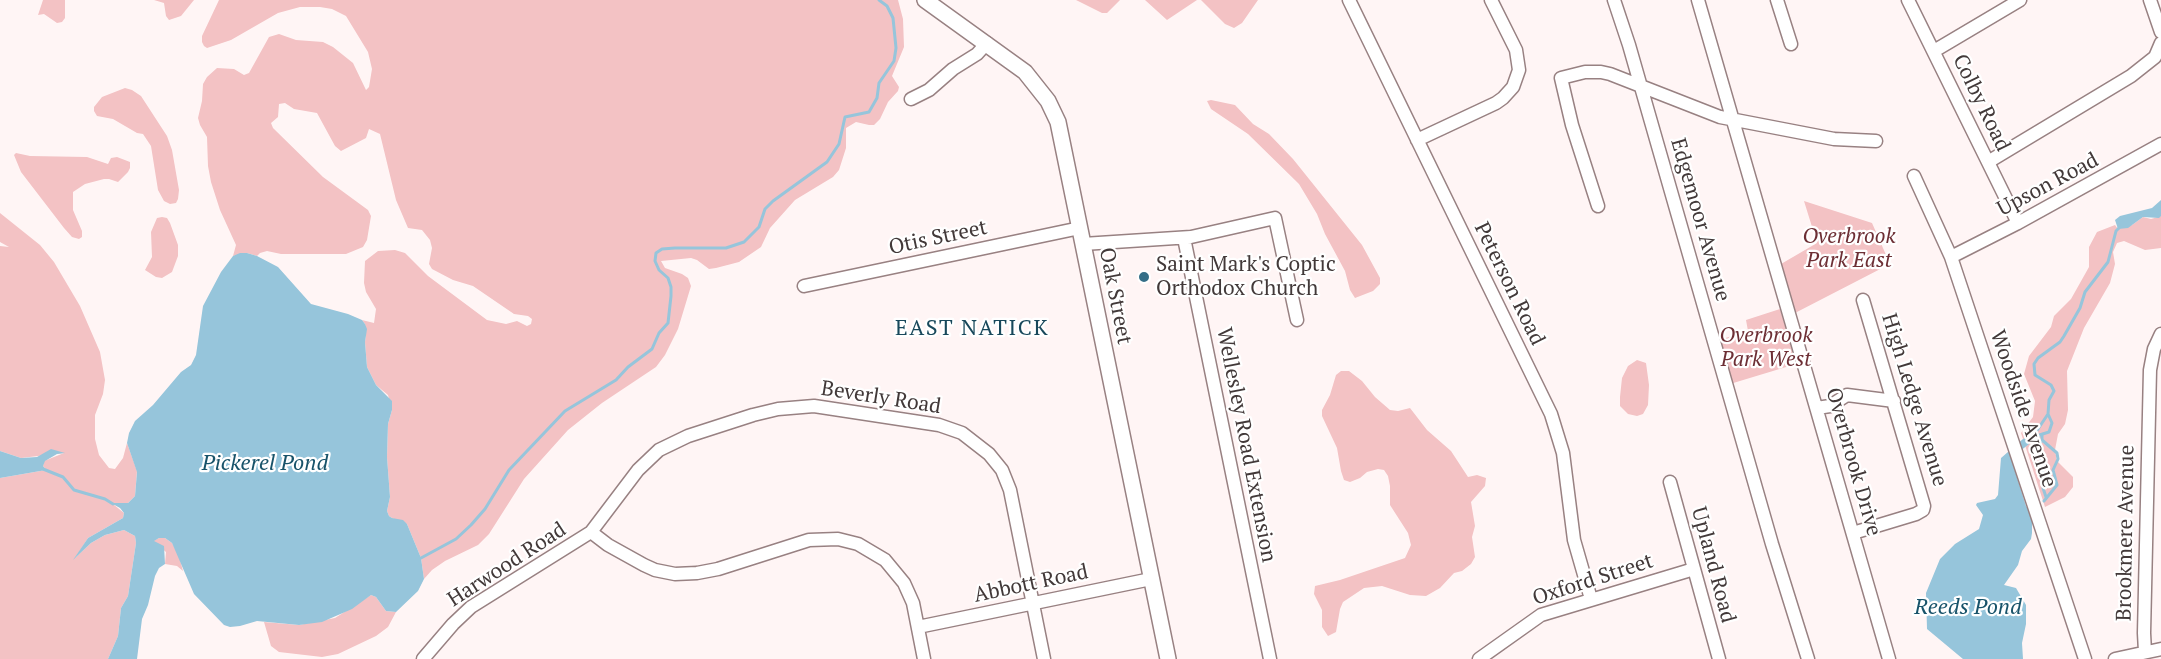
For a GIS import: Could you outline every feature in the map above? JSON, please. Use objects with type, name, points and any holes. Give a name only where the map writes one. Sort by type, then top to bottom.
[{"type":"main road","name":"Oak Street","points":[[930,1],[1014,63],[1033,80],[1053,110],[1061,133],[1168,659]]},
{"type":"street","name":"Peterson Road","points":[[1349,0],[1556,426],[1563,453],[1574,540],[1591,599]]},
{"type":"street","points":[[1417,140],[1496,103],[1513,87],[1519,70],[1516,50],[1491,0]]},
{"type":"street","name":"Edgemoor Avenue","points":[[1614,0],[1641,86],[1772,544],[1808,659]]},
{"type":"street","name":"Overbrook Drive","points":[[1698,0],[1888,659]]},
{"type":"street","points":[[1777,0],[1791,44]]},
{"type":"street","name":"Colby Road","points":[[1908,0],[2018,223]]},
{"type":"street","points":[[1934,51],[2020,0]]},
{"type":"street","points":[[2150,0],[2161,32]]},
{"type":"street","points":[[911,99],[928,90],[953,69],[977,54],[987,43]]},
{"type":"street","points":[[1988,162],[2131,75],[2155,57],[2161,43]]},
{"type":"street","points":[[1598,206],[1572,125],[1561,78],[1585,72],[1601,72],[1732,120],[1834,139],[1876,141]]},
{"type":"street","name":"Upson Road","points":[[1951,257],[2018,223],[2161,144]]},
{"type":"street","name":"Woodside Avenue","points":[[1914,176],[1951,257],[2085,659]]},
{"type":"street","points":[[1083,244],[1184,238],[1275,218],[1297,320]]},
{"type":"street","name":"Otis Street","points":[[804,286],[1080,228]]},
{"type":"street","name":"Wellesley Road Extension","points":[[1184,238],[1269,659]]},
{"type":"street","name":"High Ledge Avenue","points":[[1853,533],[1916,514],[1923,510],[1924,506],[1863,300]]},
{"type":"street","name":"Brookmere Avenue","points":[[2145,652],[2148,415],[2152,358],[2161,334]]},
{"type":"street","points":[[1817,408],[1830,406],[1847,395],[1894,401]]},
{"type":"street","name":"Beverly Road","points":[[591,532],[644,463],[659,450],[688,436],[765,412],[802,406],[826,407],[927,422],[951,428],[972,439],[1002,470],[1013,502],[1044,659]]},
{"type":"street","points":[[2148,415],[2161,419]]},
{"type":"street","name":"Upland Road","points":[[1670,482],[1719,659]]},
{"type":"street","points":[[591,532],[608,545],[644,565],[675,574],[697,573],[718,568],[809,540],[829,538],[847,540],[876,554],[899,575],[913,603],[924,659]]},
{"type":"street","name":"Harwood Road","points":[[423,659],[471,607],[591,532]]},
{"type":"street","name":"Oxford Street","points":[[1479,659],[1535,618],[1549,612],[1694,569]]},
{"type":"street","name":"Abbott Road","points":[[918,627],[1151,579]]},
{"type":"street","points":[[2115,659],[2161,650]]},
{"type":"green space","points":[[43,0],[65,0],[65,18],[62,22],[57,23],[44,14],[38,15]]},
{"type":"green space","points":[[154,0],[194,0],[181,16],[169,20],[164,3]]},
{"type":"green space","points":[[219,0],[898,0],[903,19],[904,47],[892,76],[899,87],[898,91],[888,102],[880,119],[874,125],[856,122],[846,128],[846,148],[839,170],[833,177],[795,200],[770,228],[761,247],[739,262],[709,269],[691,258],[661,261],[665,268],[688,278],[691,286],[678,329],[665,355],[656,367],[602,403],[568,430],[524,479],[489,534],[478,545],[445,561],[424,579],[421,558],[407,524],[392,518],[387,511],[390,497],[387,457],[388,424],[392,410],[388,395],[376,385],[367,367],[365,324],[362,320],[374,323],[376,309],[366,292],[365,261],[378,251],[395,250],[405,253],[428,276],[487,320],[506,324],[517,321],[527,326],[531,324],[532,319],[528,316],[514,314],[473,286],[453,280],[432,269],[429,264],[432,248],[430,240],[422,230],[408,228],[396,200],[380,134],[369,129],[366,138],[341,151],[335,146],[317,113],[294,109],[285,103],[279,104],[278,117],[271,123],[273,128],[323,177],[368,210],[371,216],[367,240],[363,247],[346,254],[281,254],[267,251],[257,256],[247,253],[233,256],[236,245],[220,210],[211,182],[207,137],[198,118],[203,84],[207,77],[217,68],[234,69],[244,75],[249,73],[269,37],[279,34],[296,40],[323,42],[333,47],[353,63],[366,90],[369,87],[372,69],[368,52],[346,16],[332,9],[320,7],[300,7],[278,13],[231,40],[207,48],[202,42],[202,36]]},
{"type":"green space","points":[[1076,0],[1120,0],[1107,13],[1102,13]]},
{"type":"green space","points":[[1145,0],[1197,0],[1167,20]]},
{"type":"green space","points":[[1201,0],[1258,0],[1242,23],[1234,28],[1225,24]]},
{"type":"green space","points":[[125,88],[141,96],[167,136],[172,150],[179,190],[176,203],[170,204],[164,201],[158,190],[151,146],[143,134],[113,119],[97,116],[94,111],[94,107],[102,97]]},
{"type":"green space","points":[[1207,101],[1235,105],[1253,124],[1269,134],[1293,159],[1362,245],[1380,278],[1380,284],[1373,291],[1355,298],[1350,290],[1345,271],[1317,214],[1299,184],[1248,134],[1211,109]]},
{"type":"green space","points":[[16,153],[30,156],[87,157],[108,164],[111,158],[117,157],[130,162],[130,168],[118,182],[104,179],[85,184],[73,192],[73,210],[82,231],[82,237],[79,239],[72,237],[64,228],[21,172],[14,155]]},
{"type":"green space","name":"Overbrook Park East","points":[[1804,201],[1872,223],[1890,264],[1795,313],[1781,264],[1817,243]]},
{"type":"green space","points":[[0,213],[40,245],[54,262],[80,306],[100,352],[105,380],[103,394],[95,415],[95,439],[99,455],[109,468],[115,469],[123,458],[127,443],[137,471],[135,496],[128,503],[113,504],[124,513],[123,518],[88,538],[75,558],[91,543],[105,535],[124,530],[135,536],[136,543],[128,596],[121,608],[118,636],[108,659],[0,659],[0,478],[46,470],[43,466],[44,461],[64,453],[21,458],[0,451],[0,246],[9,247],[0,242]]},
{"type":"green space","points":[[2161,216],[2161,248],[2145,250],[2124,241],[2117,243],[2113,252],[2115,264],[2110,283],[2084,328],[2067,371],[2068,410],[2065,424],[2058,434],[2055,450],[2057,461],[2073,477],[2073,487],[2065,497],[2045,507],[2021,433],[2033,417],[2035,401],[2024,374],[2029,356],[2051,327],[2054,316],[2071,299],[2089,267],[2089,247],[2097,232],[2115,225],[2118,229],[2132,225],[2143,217],[2151,219]]},
{"type":"green space","points":[[157,218],[167,218],[170,223],[178,245],[178,256],[172,272],[162,278],[145,270],[152,257],[151,232]]},
{"type":"green space","name":"Overbrook Park West","points":[[1780,309],[1796,364],[1730,384],[1719,340],[1748,331],[1746,320]]},
{"type":"green space","points":[[1637,360],[1646,363],[1649,385],[1648,405],[1643,414],[1637,416],[1628,414],[1620,406],[1620,397],[1622,378],[1628,366]]},
{"type":"green space","points":[[1341,371],[1349,371],[1362,381],[1390,410],[1410,408],[1427,430],[1451,451],[1468,477],[1477,475],[1486,478],[1485,486],[1471,502],[1475,526],[1472,537],[1475,557],[1471,564],[1462,571],[1454,573],[1440,588],[1426,596],[1410,595],[1382,586],[1364,588],[1343,602],[1336,632],[1328,636],[1322,627],[1322,610],[1314,594],[1315,586],[1405,558],[1411,545],[1408,533],[1390,505],[1390,486],[1384,470],[1367,472],[1350,482],[1344,480],[1337,448],[1322,416],[1322,410],[1330,395],[1336,375]]},
{"type":"green space","points":[[165,538],[172,543],[183,571],[177,566],[165,564],[166,552],[153,541]]},
{"type":"green space","points":[[371,595],[376,597],[386,611],[396,612],[388,627],[376,636],[338,654],[322,657],[279,652],[271,646],[264,622],[299,625],[335,618]]},
{"type":"water","points":[[2161,200],[2159,218],[2143,217],[2128,228],[2118,229],[2115,220],[2120,216],[2152,208]]},
{"type":"water","name":"Pickerel Pond","points":[[240,253],[257,256],[278,267],[311,304],[348,314],[362,320],[365,324],[367,367],[376,385],[392,401],[388,424],[387,457],[390,497],[387,511],[392,518],[403,520],[407,524],[421,558],[424,579],[418,591],[396,612],[386,611],[376,597],[371,595],[352,609],[322,622],[299,625],[257,621],[230,627],[224,625],[194,594],[172,543],[165,538],[159,538],[154,541],[164,546],[165,564],[159,568],[155,576],[142,619],[137,659],[108,659],[118,636],[121,608],[128,596],[136,543],[135,536],[124,530],[105,535],[91,543],[73,560],[88,538],[123,518],[124,513],[120,508],[111,503],[128,503],[135,496],[137,472],[127,443],[129,433],[135,421],[153,405],[181,372],[191,365],[196,355],[203,306],[221,272],[233,256]]},
{"type":"water","name":"Reeds Pond","points":[[2036,432],[2033,441],[2011,458],[2026,506],[2032,514],[2031,539],[2022,551],[2018,565],[2004,585],[2016,588],[2026,605],[2026,624],[2022,643],[2023,659],[1963,659],[1927,629],[1926,593],[1940,559],[1955,544],[1979,529],[1983,515],[1977,503],[1995,499],[1998,495],[2001,458],[2023,439]]},
{"type":"water","points":[[51,449],[65,453],[57,454],[45,461],[43,466],[46,470],[0,478],[0,451],[21,458],[37,457]]},
{"type":"waterway","points":[[421,558],[456,539],[471,525],[485,509],[509,470],[565,411],[616,380],[628,367],[652,349],[659,333],[668,323],[671,296],[668,278],[659,270],[655,261],[656,253],[662,249],[675,248],[726,248],[744,242],[759,227],[765,209],[773,201],[827,162],[839,144],[845,117],[869,112],[877,98],[879,83],[894,61],[896,48],[893,18],[887,6],[879,0]]},
{"type":"waterway","points":[[2036,432],[2048,414],[2049,400],[2054,391],[2051,385],[2035,375],[2034,364],[2064,336],[2080,308],[2085,292],[2108,262],[2116,231],[2120,227]]},
{"type":"waterway","points":[[2033,437],[2049,432],[2052,423],[2048,414]]},
{"type":"waterway","points":[[2042,435],[2042,440],[2057,453],[2058,459],[2053,470],[2057,485],[2044,501]]},
{"type":"waterway","points":[[2042,440],[2037,451],[2042,462],[2043,488],[2046,497]]},
{"type":"waterway","points":[[43,469],[63,477],[74,490],[105,499],[113,504]]},
{"type":"place","name":"Saint Mark's Coptic Orthodox Church","points":[[1144,277]]},
{"type":"district","name":"EAST NATICK","points":[[972,329]]}]
